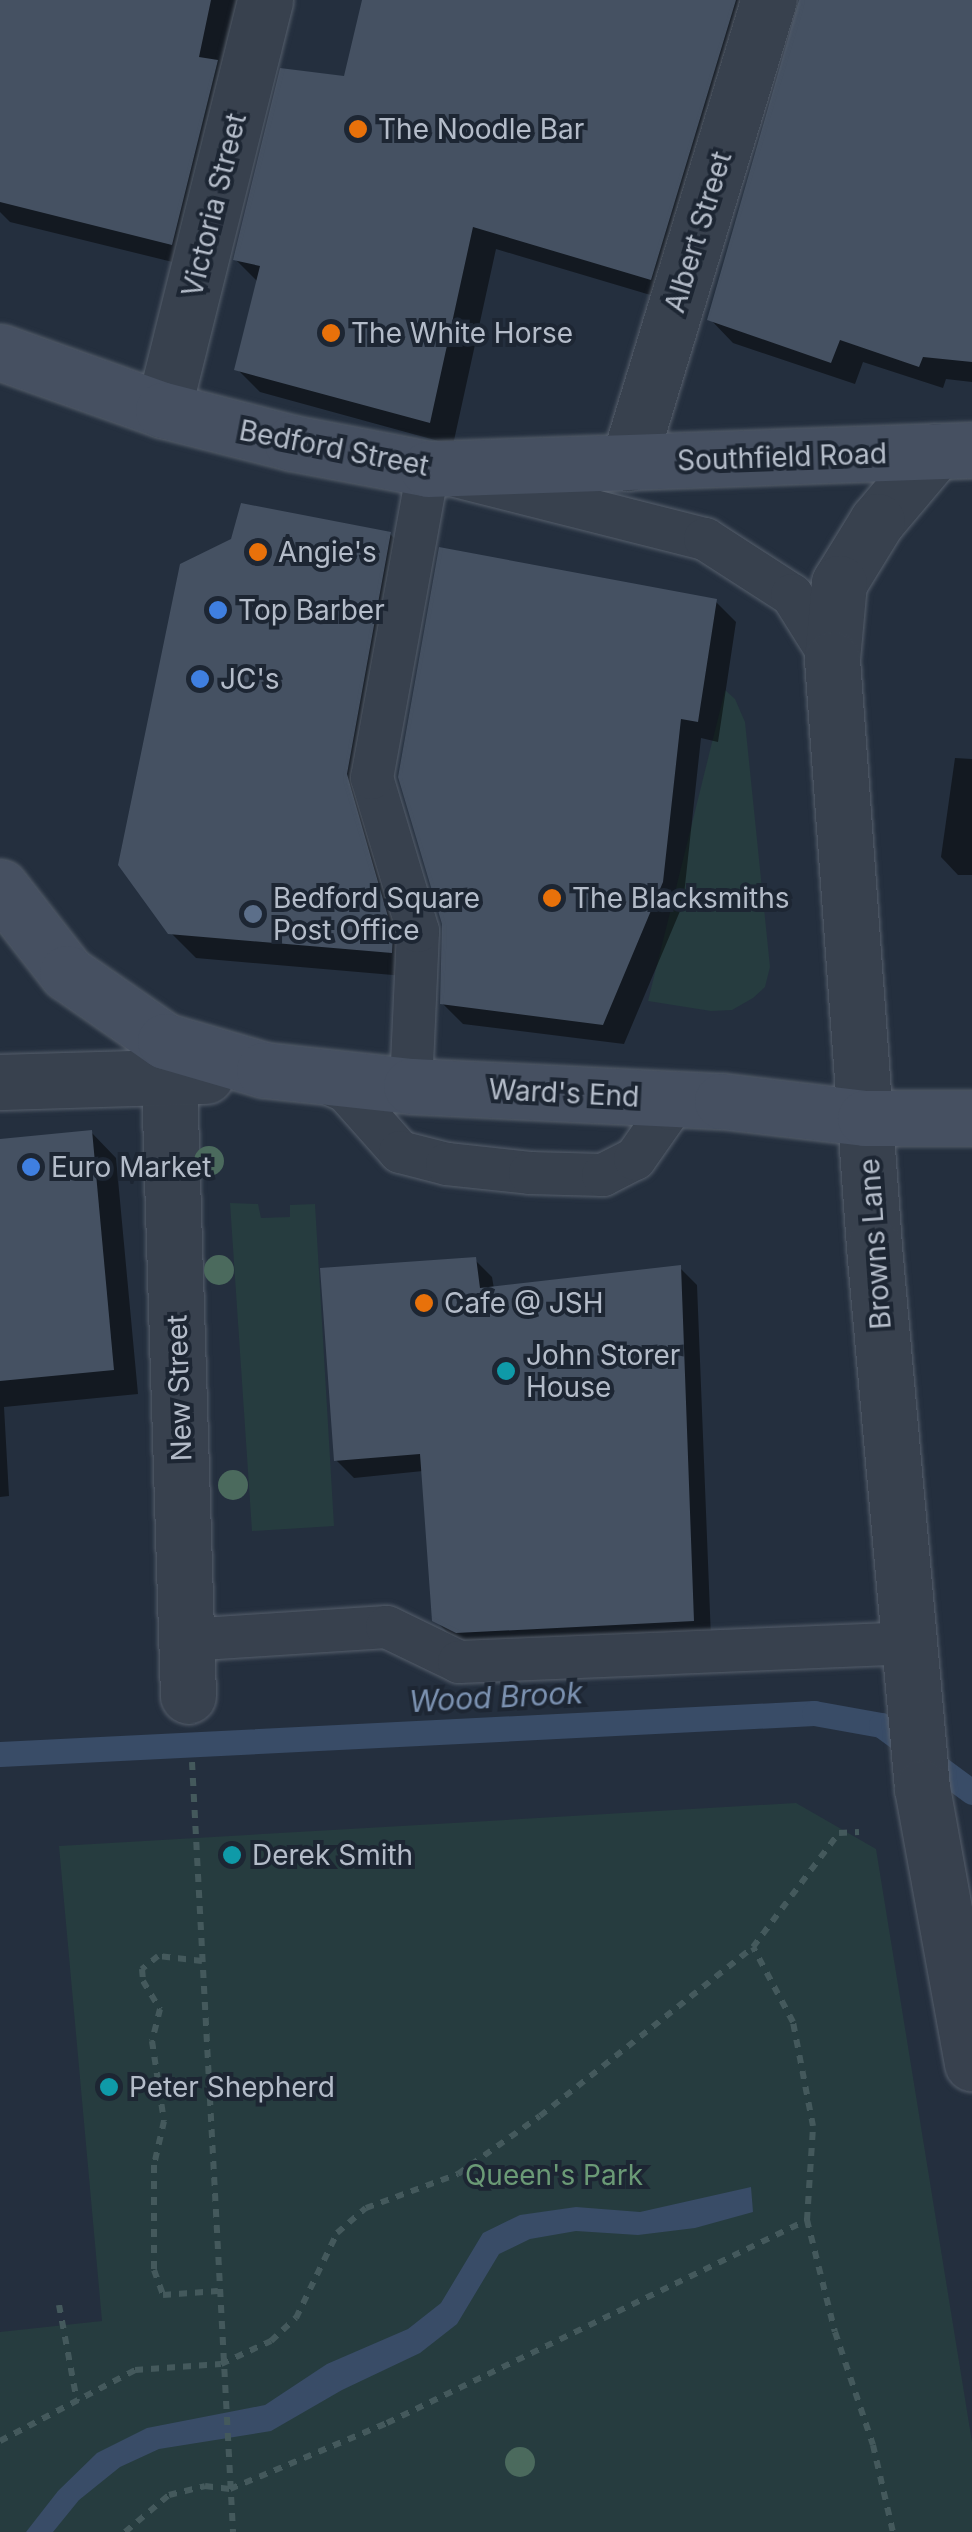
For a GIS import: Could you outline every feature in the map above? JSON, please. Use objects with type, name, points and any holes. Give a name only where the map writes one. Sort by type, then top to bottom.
[{"type":"main road","points":[[0,352],[163,410]]},
{"type":"main road","name":"Bedford Street","points":[[163,410],[292,443],[428,469],[628,463]]},
{"type":"main road","name":"Southfield Road","points":[[628,463],[954,450]]},
{"type":"main road","points":[[0,887],[67,973],[167,1061]]},
{"type":"main road","name":"Ward's End","points":[[167,1061],[411,1086],[684,1100],[865,1118],[972,1118]]},
{"type":"street","name":"Victoria Street","points":[[163,410],[265,0]]},
{"type":"street","name":"Albert Street","points":[[628,463],[769,0]]},
{"type":"street","name":"Browns Lane","points":[[954,450],[877,521],[839,583],[832,659],[865,1118],[924,1809],[972,2064]]},
{"type":"street","name":"Ward's End","points":[[0,1082],[167,1061]]},
{"type":"street","name":"New Street","points":[[167,1061],[188,1696]]},
{"type":"lane","points":[[411,1086],[418,932],[372,778],[428,469],[705,538],[792,595],[832,659]]},
{"type":"lane","points":[[285,1072],[346,1091],[400,1152],[447,1164],[530,1173],[602,1174],[635,1159],[670,1109],[684,1100]]},
{"type":"lane","points":[[186,1640],[387,1628],[459,1662],[909,1651]]},
{"type":"path","points":[[192,1770],[220,2364],[232,2532]]},
{"type":"path","points":[[0,2441],[135,2370],[220,2364],[271,2341],[296,2318],[337,2233],[366,2208],[458,2174],[638,2041],[753,1946],[839,1833],[924,1809]]},
{"type":"path","points":[[753,1946],[794,2022],[813,2126],[807,2220],[835,2332],[873,2445],[893,2532]]},
{"type":"path","points":[[202,1961],[158,1956],[142,1969],[143,1982],[160,2009],[152,2042],[164,2121],[154,2165],[154,2270],[163,2294],[218,2291]]},
{"type":"path","points":[[125,2532],[169,2494],[205,2486],[230,2489],[388,2423],[807,2220]]},
{"type":"path","points":[[59,2305],[76,2401]]},
{"type":"green space","points":[[725,690],[735,699],[745,722],[770,967],[765,987],[753,998],[732,1010],[711,1011],[648,1001]]},
{"type":"green space","points":[[230,1203],[258,1204],[261,1218],[290,1217],[290,1205],[315,1204],[334,1526],[252,1531]]},
{"type":"green space","name":"Queen's Park","points":[[796,1803],[876,1849],[972,2442],[972,2532],[0,2532],[0,2332],[102,2321],[59,1846]]},
{"type":"water","points":[[751,2187],[753,2212],[695,2228],[638,2235],[576,2231],[530,2239],[499,2254],[457,2324],[420,2353],[342,2390],[271,2431],[159,2449],[120,2467],[79,2500],[53,2532],[26,2532],[58,2491],[97,2453],[147,2428],[265,2405],[327,2364],[408,2329],[441,2303],[483,2233],[520,2215],[576,2207],[640,2212]]},
{"type":"building","points":[[0,0],[211,0],[199,57],[218,60],[172,245],[0,202]]},
{"type":"building","points":[[362,0],[736,0],[651,280],[473,227],[430,423],[234,370],[260,266],[233,260],[280,68],[344,76]]},
{"type":"building","points":[[799,0],[972,0],[972,362],[923,357],[919,367],[840,340],[831,363],[707,320]]},
{"type":"building","points":[[241,503],[391,532],[347,774],[393,934],[392,953],[168,934],[118,865],[180,564],[231,539]]},
{"type":"building","points":[[439,547],[717,599],[698,722],[681,719],[663,882],[603,1025],[440,1004],[442,924],[398,777]]},
{"type":"building","points":[[92,1130],[114,1370],[0,1381],[0,1139]]},
{"type":"building","name":"John Storer House","points":[[476,1257],[480,1288],[681,1265],[694,1621],[456,1633],[432,1621],[420,1454],[334,1461],[320,1268]]},
{"type":"waterway","name":"Wood Brook","points":[[0,1754],[814,1713],[881,1725],[972,1792]]},
{"type":"place","name":"The Noodle Bar","points":[[358,129]]},
{"type":"place","name":"The White Horse","points":[[331,333]]},
{"type":"place","name":"Angie's","points":[[258,552]]},
{"type":"place","name":"Top Barber","points":[[218,610]]},
{"type":"place","name":"JC's","points":[[200,679]]},
{"type":"place","name":"The Blacksmiths","points":[[552,898]]},
{"type":"place","name":"Bedford Square Post Office","points":[[253,914]]},
{"type":"place","name":"Euro Market","points":[[31,1167]]},
{"type":"place","name":"Cafe @ JSH","points":[[424,1303]]},
{"type":"place","name":"John Storer House","points":[[506,1371]]},
{"type":"place","name":"Derek Smith","points":[[232,1855]]},
{"type":"place","name":"Peter Shepherd","points":[[109,2087]]}]
